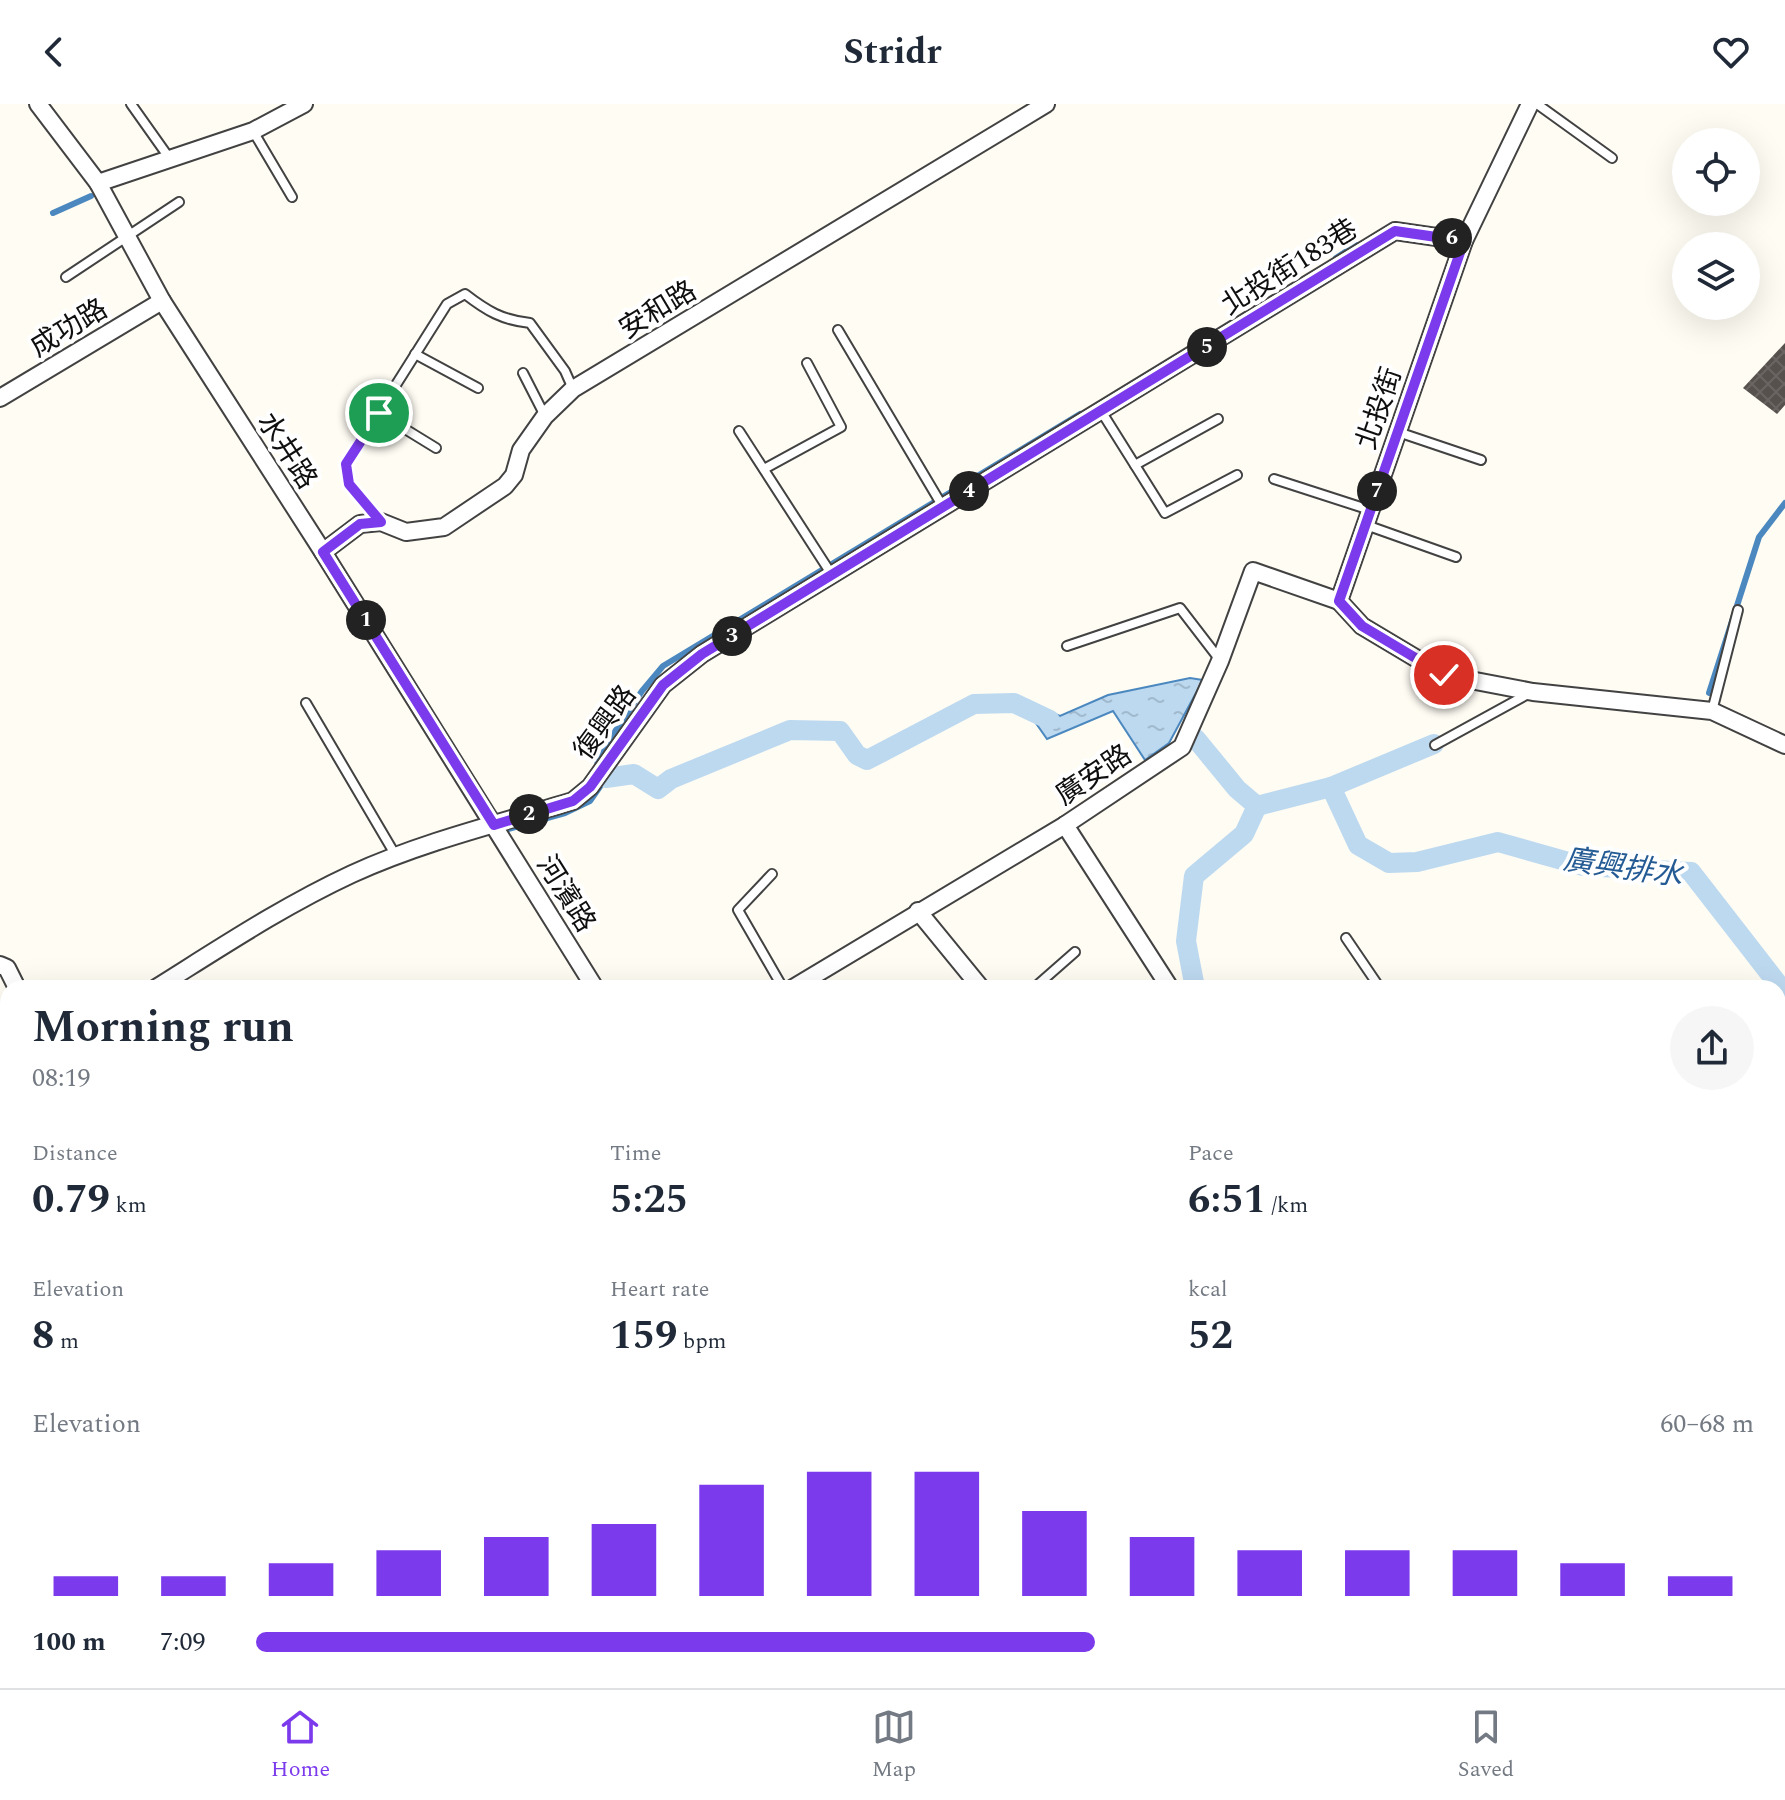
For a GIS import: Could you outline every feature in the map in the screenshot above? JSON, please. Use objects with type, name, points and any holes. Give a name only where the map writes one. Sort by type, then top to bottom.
[{"type":"street","name":"水井路","points":[[38,104],[98,183],[162,301],[494,825]]},
{"type":"street","points":[[98,183],[253,131],[304,104]]},
{"type":"street","name":"安和路","points":[[381,522],[406,532],[444,527],[505,486],[514,475],[521,450],[545,416],[573,389],[1046,104]]},
{"type":"street","name":"北投街","points":[[1339,601],[1464,241],[1530,104]]},
{"type":"street","name":"北投街183巷","points":[[1192,357],[1395,231],[1464,241]]},
{"type":"street","name":"成功路","points":[[0,398],[162,301]]},
{"type":"street","name":"復興路","points":[[169,980],[297,900],[397,856],[573,801],[590,787],[663,685],[702,654],[1192,357]]},
{"type":"street","points":[[323,552],[360,524],[381,522]]},
{"type":"street","name":"廣安路","points":[[806,980],[1065,825],[1182,747],[1220,661],[1253,571],[1339,601]]},
{"type":"street","points":[[1339,601],[1362,626],[1444,675],[1533,692],[1712,711],[1785,745]]},
{"type":"street","name":"河濱路","points":[[494,825],[590,980]]},
{"type":"street","points":[[1065,825],[1165,980]]},
{"type":"street","points":[[918,911],[974,980]]},
{"type":"street","points":[[0,965],[7,968],[13,980]]},
{"type":"lane","points":[[131,104],[170,159]]},
{"type":"lane","points":[[1537,104],[1612,158]]},
{"type":"lane","points":[[253,131],[292,197]]},
{"type":"lane","points":[[66,277],[179,202]]},
{"type":"lane","points":[[381,522],[349,484],[346,464],[447,304],[465,294],[491,314],[530,323],[565,371],[573,389]]},
{"type":"lane","points":[[838,330],[943,507]]},
{"type":"lane","points":[[415,354],[478,388]]},
{"type":"lane","points":[[764,469],[841,427],[807,363]]},
{"type":"lane","points":[[523,373],[545,416]]},
{"type":"lane","points":[[1101,411],[1165,513],[1237,475]]},
{"type":"lane","points":[[379,413],[436,448]]},
{"type":"lane","points":[[1135,465],[1218,419]]},
{"type":"lane","points":[[739,431],[832,575]]},
{"type":"lane","points":[[1397,432],[1481,460]]},
{"type":"lane","points":[[1274,479],[1456,557]]},
{"type":"lane","points":[[1067,646],[1180,608],[1220,661]]},
{"type":"lane","points":[[1712,711],[1738,610]]},
{"type":"lane","points":[[1435,745],[1533,692]]},
{"type":"lane","points":[[306,703],[397,856]]},
{"type":"lane","points":[[772,874],[738,910],[778,980]]},
{"type":"lane","points":[[1346,938],[1375,980]]},
{"type":"lane","points":[[1043,980],[1075,952]]},
{"type":"water","points":[[1190,678],[1203,680],[1169,743],[1145,760],[1113,711],[1047,739],[1019,699],[1060,716],[1108,695]]},
{"type":"building","points":[[1785,343],[1785,405],[1777,414],[1743,388]]},
{"type":"waterway","points":[[53,213],[91,196]]},
{"type":"waterway","points":[[1336,258],[1356,245]]},
{"type":"waterway","points":[[505,830],[565,813],[590,801],[606,778],[596,760],[642,691],[663,666],[1080,414]]},
{"type":"waterway","points":[[1709,693],[1759,537],[1785,503]]},
{"type":"waterway","points":[[606,778],[634,774],[658,789],[671,779],[790,730],[840,731],[857,755],[867,760],[974,704],[1014,703],[1050,720]]},
{"type":"waterway","name":"廣興排水","points":[[1196,739],[1237,789],[1257,806]]},
{"type":"waterway","points":[[1331,787],[1434,744]]},
{"type":"waterway","name":"廣興排水","points":[[1257,806],[1331,787],[1358,845],[1389,863],[1417,862],[1498,842],[1583,866],[1691,872],[1775,980]]},
{"type":"waterway","points":[[1193,980],[1186,941],[1194,876],[1244,834],[1257,806]]},
{"type":"route","points":[[379,413],[346,464],[349,484],[381,522],[360,524],[323,552],[494,825],[573,801],[590,787],[663,685],[702,654],[1395,231],[1464,241],[1339,601],[1362,626],[1444,675]]}]
